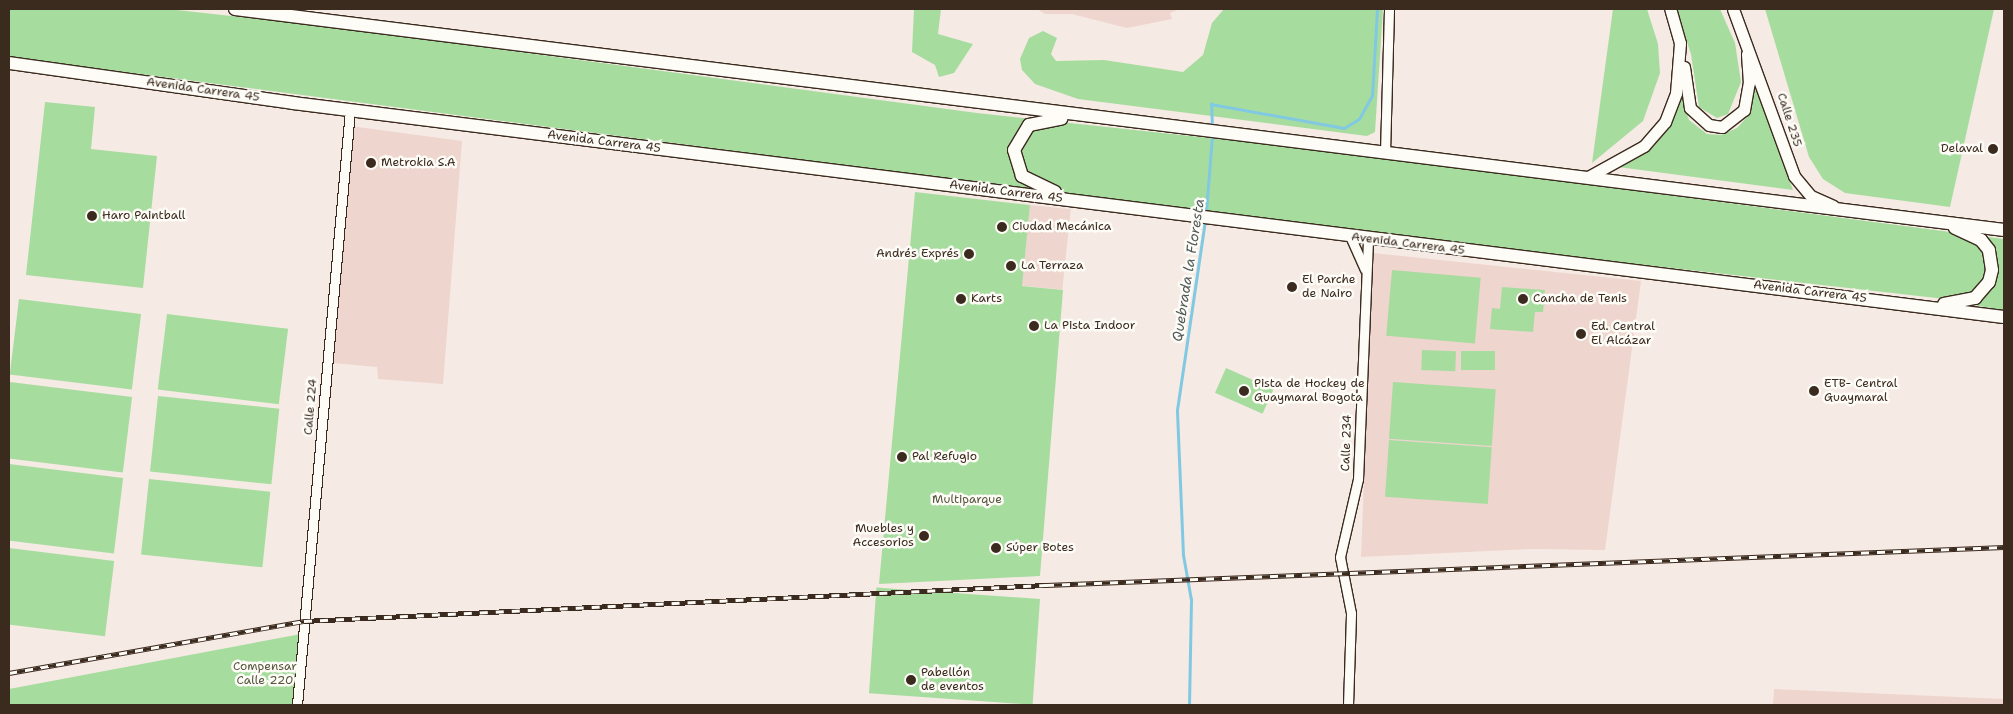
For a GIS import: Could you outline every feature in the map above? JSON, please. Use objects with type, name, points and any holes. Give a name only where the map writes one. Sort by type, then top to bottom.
[{"type":"highway","points":[[235,9],[2004,230]]},
{"type":"highway","name":"Avenida Carrera 45","points":[[9,63],[350,110],[1106,204],[1368,239],[2004,317]]},
{"type":"highway","points":[[1106,204],[1027,181],[1015,162],[1016,144],[1030,125],[1045,119],[1123,120]]},
{"type":"highway","points":[[1912,305],[1965,302],[1975,298],[1989,282],[1991,258],[1981,240],[1941,222]]},
{"type":"main road","points":[[1670,9],[1680,43],[1690,108],[1708,126],[1722,127],[1735,121],[1748,96],[1744,35]]},
{"type":"main road","name":"Calle 235","points":[[1733,9],[1798,184],[1820,201],[1849,210]]},
{"type":"main road","points":[[1588,177],[1656,136],[1676,93],[1680,43]]},
{"type":"street","points":[[1385,153],[1389,9]]},
{"type":"street","name":"Calle 224","points":[[297,705],[350,110]]},
{"type":"street","points":[[1350,236],[1366,272]]},
{"type":"street","name":"Calle 234","points":[[1348,705],[1351,613],[1340,557],[1358,479],[1368,239]]},
{"type":"shaded area","points":[[1037,9],[1180,9],[1170,13],[1172,19],[1127,28],[1072,14],[1045,14]]},
{"type":"shaded area","points":[[350,126],[462,141],[443,384],[378,379],[377,367],[333,363]]},
{"type":"shaded area","points":[[1030,205],[1071,209],[1062,290],[1022,286]]},
{"type":"shaded area","points":[[1373,253],[1641,281],[1605,550],[1532,549],[1361,557]]},
{"type":"shaded area","points":[[1774,689],[2004,699],[2004,705],[1773,705]]},
{"type":"green space","points":[[9,9],[168,9],[332,27],[977,113],[1329,151],[2004,239],[2004,311],[1945,299],[1390,236],[9,57]]},
{"type":"green space","points":[[914,9],[941,9],[938,34],[973,44],[954,73],[939,77],[935,65],[912,52]]},
{"type":"green space","points":[[1224,9],[1383,9],[1375,132],[1367,136],[1078,99],[1035,84],[1022,70],[1020,59],[1029,38],[1043,31],[1057,38],[1051,54],[1056,61],[1104,60],[1183,72],[1203,55],[1212,23]]},
{"type":"green space","points":[[1613,9],[1647,9],[1658,44],[1660,73],[1643,121],[1592,163]]},
{"type":"green space","points":[[1676,9],[1720,9],[1735,43],[1741,82],[1728,114],[1717,118],[1699,107],[1691,54]]},
{"type":"green space","points":[[1765,9],[1994,9],[1950,207],[1845,193],[1823,179],[1809,157]]},
{"type":"green space","points":[[1756,87],[1793,190],[1618,167],[1659,140],[1676,112],[1681,93],[1689,120],[1707,134],[1721,135],[1737,128],[1748,116]]},
{"type":"green space","name":"Haro Paintball","points":[[45,102],[95,107],[91,149],[157,156],[143,288],[26,275]]},
{"type":"green space","name":"Multiparque","points":[[915,192],[1030,205],[1022,286],[1063,290],[1040,576],[879,584]]},
{"type":"green space","points":[[1392,270],[1481,278],[1475,344],[1386,336]]},
{"type":"green space","points":[[1502,287],[1545,290],[1543,312],[1535,312],[1533,332],[1490,329],[1492,308],[1500,309]]},
{"type":"green space","points":[[19,299],[141,314],[132,389],[10,374]]},
{"type":"green space","points":[[167,314],[288,329],[279,404],[158,389]]},
{"type":"green space","points":[[1422,350],[1456,351],[1455,371],[1421,370]]},
{"type":"green space","points":[[1461,351],[1495,351],[1495,370],[1461,370]]},
{"type":"green space","name":"Pista de Hockey de Guaymaral Bogota","points":[[1226,368],[1274,389],[1263,414],[1215,393]]},
{"type":"green space","points":[[10,382],[132,397],[123,472],[9,458]]},
{"type":"green space","points":[[1393,382],[1496,389],[1492,446],[1389,439]]},
{"type":"green space","points":[[158,396],[279,409],[271,484],[150,472]]},
{"type":"green space","points":[[1389,440],[1492,447],[1488,504],[1385,497]]},
{"type":"green space","points":[[9,464],[123,478],[114,553],[9,541]]},
{"type":"green space","points":[[149,479],[270,492],[262,567],[141,555]]},
{"type":"green space","points":[[9,548],[114,561],[105,636],[9,625]]},
{"type":"green space","points":[[876,588],[1040,599],[1033,705],[869,693]]},
{"type":"green space","name":"Compensar Calle 220","points":[[301,634],[294,705],[9,705],[9,689]]},
{"type":"waterway","name":"Quebrada la Floresta","points":[[1212,128],[1211,104],[1344,128],[1359,119],[1372,96],[1377,9]]},
{"type":"waterway","name":"Quebrada la Floresta","points":[[1206,212],[1212,136]]},
{"type":"waterway","name":"Quebrada la Floresta","points":[[1189,705],[1191,600],[1183,555],[1177,410],[1205,220]]},
{"type":"railway","points":[[9,673],[304,621],[1046,585],[2004,547]]},
{"type":"place","name":"Delaval","points":[[1993,149]]},
{"type":"place","name":"Metrokia S.A","points":[[371,163]]},
{"type":"place","name":"Haro Paintball","points":[[92,216]]},
{"type":"place","name":"Ciudad Mecánica","points":[[1002,227]]},
{"type":"place","name":"Andrés Exprés","points":[[969,254]]},
{"type":"place","name":"La Terraza","points":[[1011,266]]},
{"type":"place","name":"El Parche de Nairo","points":[[1292,287]]},
{"type":"place","name":"Karts","points":[[961,299]]},
{"type":"place","name":"Cancha de Tenis","points":[[1523,299]]},
{"type":"place","name":"La Pista Indoor","points":[[1034,326]]},
{"type":"place","name":"Ed. Central El Alcázar","points":[[1581,334]]},
{"type":"place","name":"Pista de Hockey de Guaymaral Bogota","points":[[1244,391]]},
{"type":"place","name":"ETB- Central Guaymaral","points":[[1814,391]]},
{"type":"place","name":"Pal Refugio","points":[[902,457]]},
{"type":"place","name":"Muebles y Accesorios","points":[[924,536]]},
{"type":"place","name":"Súper Botes","points":[[996,548]]},
{"type":"place","name":"Pabellón de eventos","points":[[911,680]]}]
